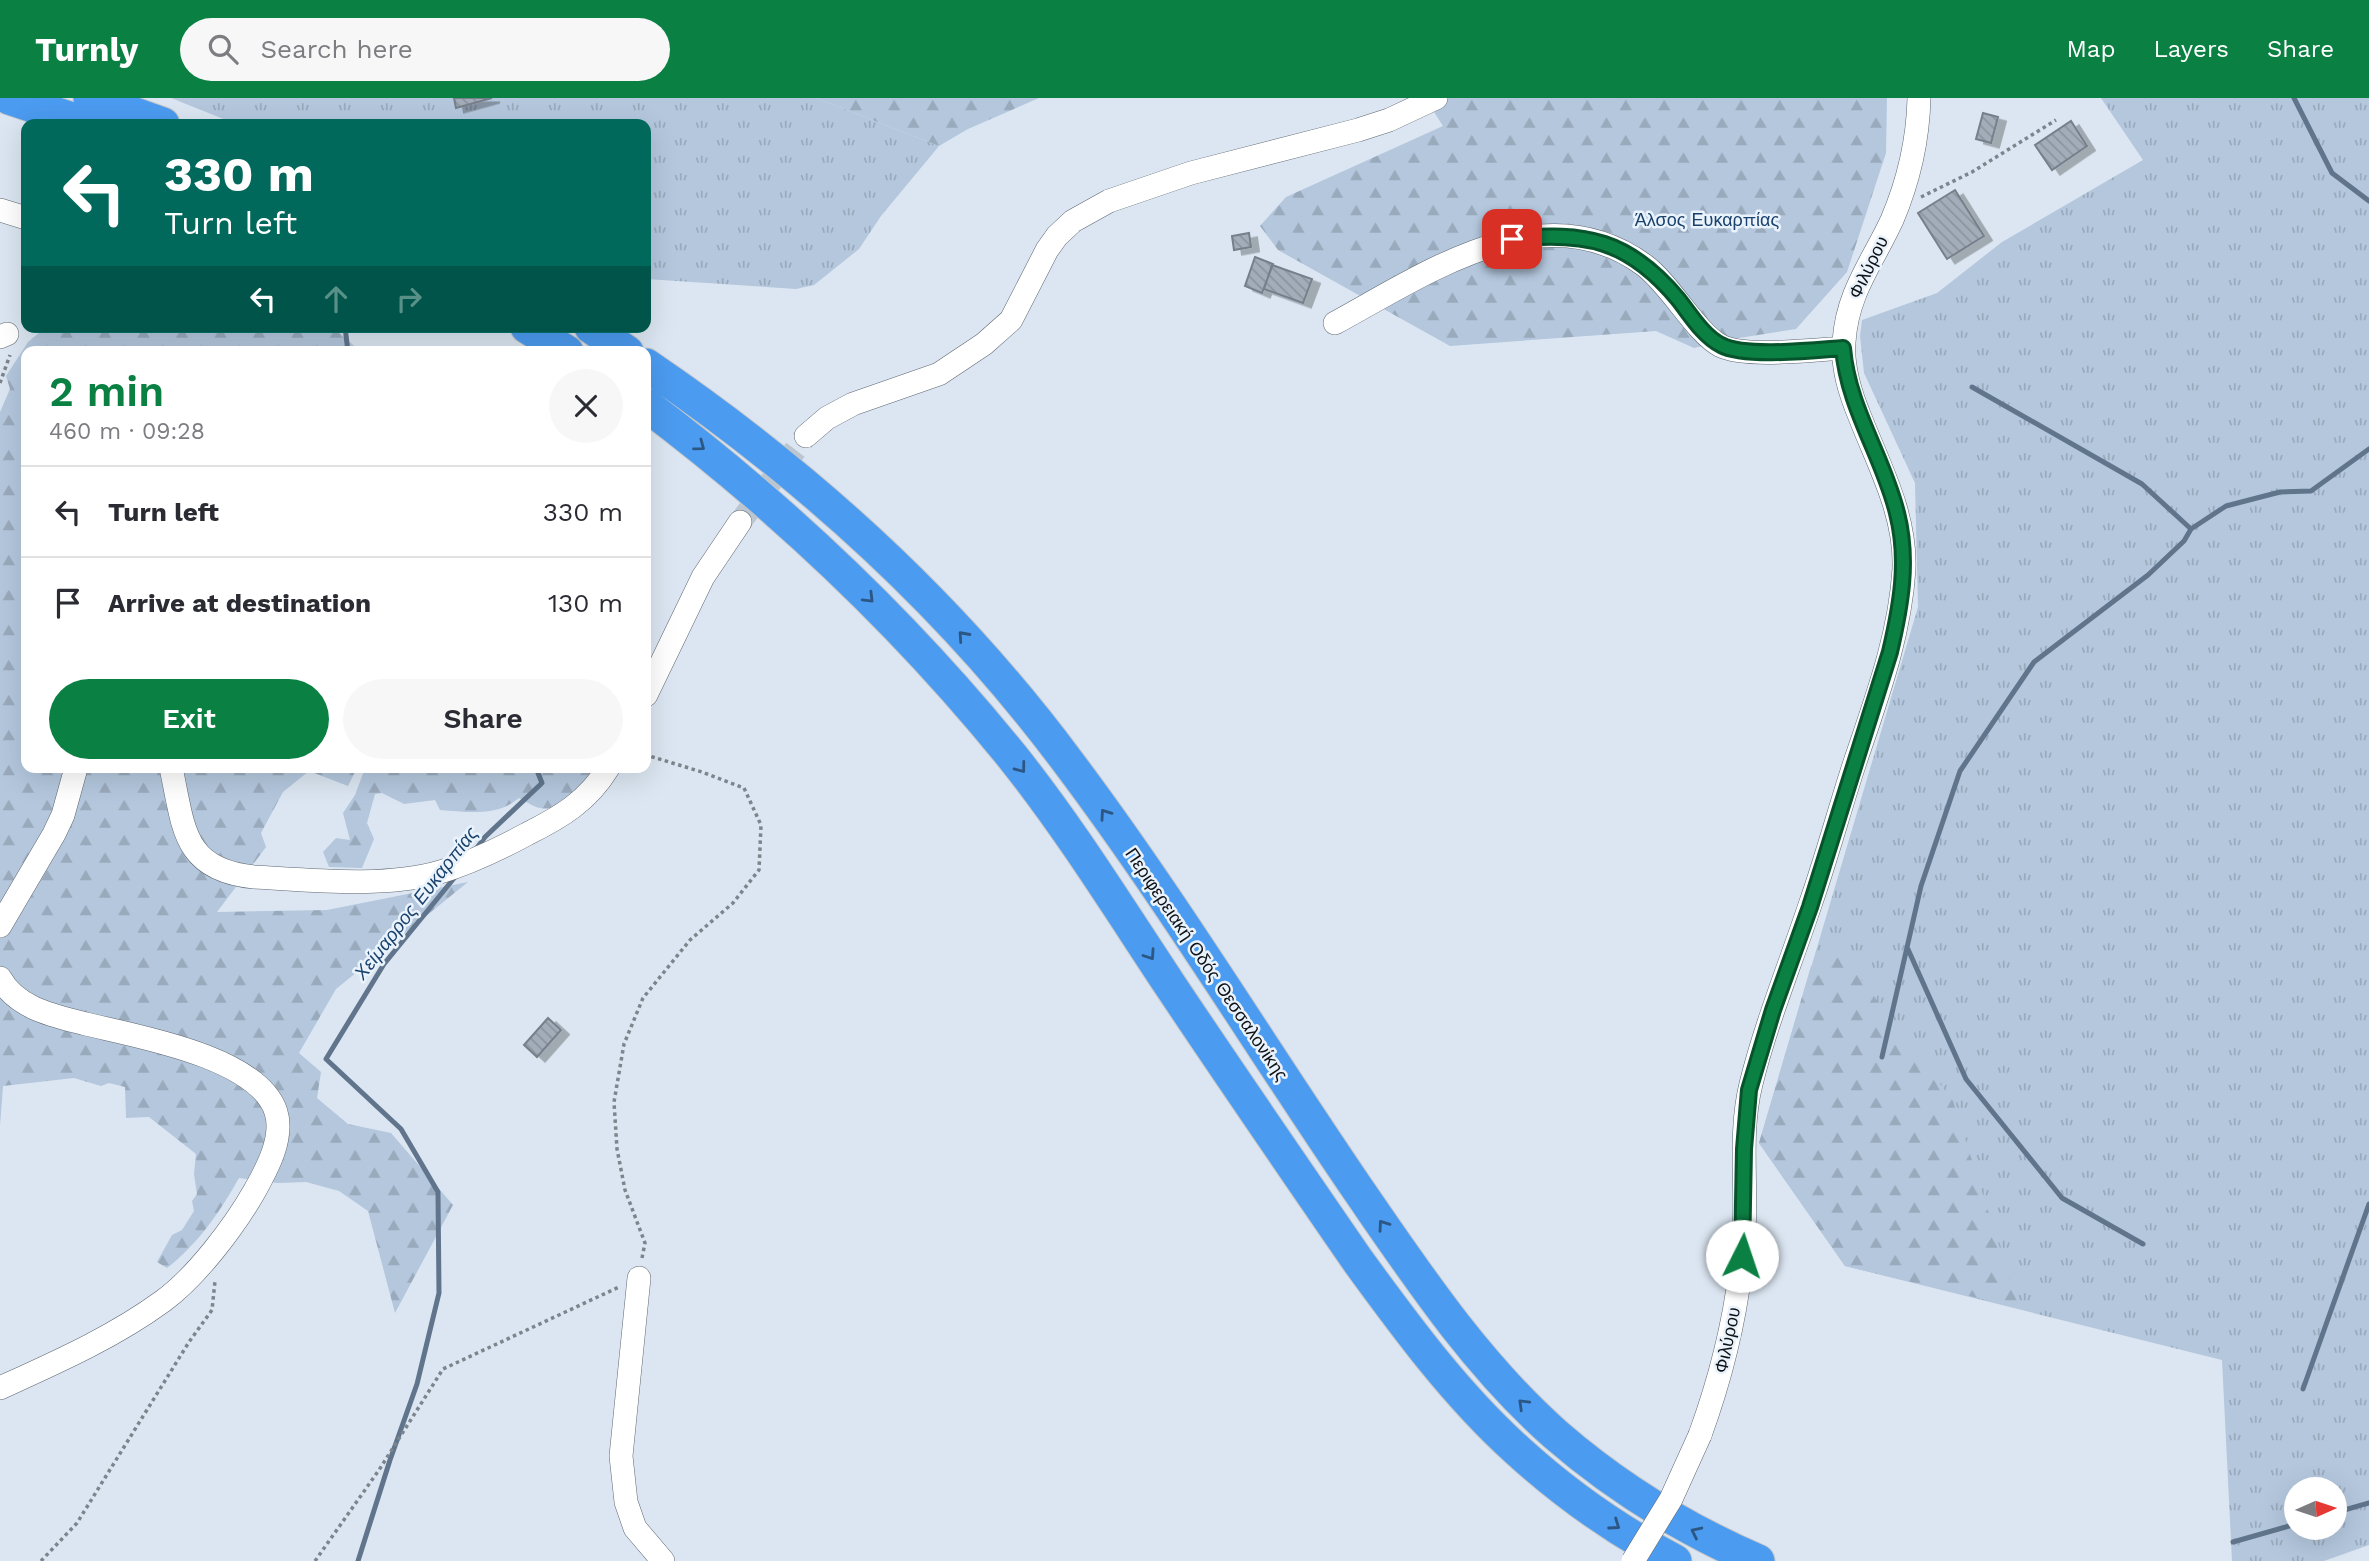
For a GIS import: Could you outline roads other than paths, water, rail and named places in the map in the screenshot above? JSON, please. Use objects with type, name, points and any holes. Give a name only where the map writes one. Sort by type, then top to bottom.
[{"type":"highway","points":[[9,98],[72,119]]},
{"type":"highway","points":[[90,98],[149,119]]},
{"type":"highway","points":[[537,333],[557,346]]},
{"type":"highway","points":[[600,333],[618,346]]},
{"type":"highway","name":"Περιφερειακή Οδός Θεσσαλονίκης","points":[[651,369],[707,408],[854,528],[938,609],[1012,693],[1068,761],[1172,908],[1324,1139],[1432,1296],[1465,1340],[1506,1386],[1553,1432],[1630,1493],[1674,1521],[1758,1561]]},
{"type":"highway","points":[[651,409],[716,458],[838,566],[981,719],[1078,845],[1358,1261],[1473,1407],[1516,1450],[1559,1486],[1640,1542],[1675,1561]]},
{"type":"street","points":[[806,436],[827,418],[853,404],[939,374],[984,344],[1011,320],[1046,250],[1056,236],[1073,221],[1109,201],[1191,173],[1358,130],[1389,120],[1437,98]]},
{"type":"street","name":"Φιλύρου","points":[[1633,1561],[1671,1499],[1700,1435],[1723,1361],[1738,1289],[1744,1227],[1744,1149],[1749,1090],[1885,672],[1901,597],[1904,553],[1897,512],[1886,478],[1856,407],[1848,382],[1843,348],[1851,301],[1891,222],[1901,195],[1916,144],[1919,98]]},
{"type":"street","points":[[0,210],[21,216]]},
{"type":"street","points":[[1335,323],[1434,268],[1491,245],[1512,239],[1563,236],[1601,241],[1627,253],[1669,288],[1706,334],[1722,346],[1784,352],[1843,348]]},
{"type":"street","points":[[651,685],[704,577],[740,522]]},
{"type":"street","points":[[0,926],[54,834],[74,773]]},
{"type":"street","points":[[172,773],[187,835],[194,850],[216,868],[235,875],[254,877],[372,881],[437,873],[474,861],[564,814],[596,788],[605,773]]},
{"type":"street","points":[[0,978],[15,998],[28,1005],[64,1018],[191,1052],[237,1069],[265,1093],[275,1110],[278,1124],[275,1147],[247,1205],[208,1255],[164,1300],[112,1333],[0,1388]]},
{"type":"street","points":[[639,1278],[621,1456],[626,1502],[635,1528],[663,1561]]},
{"type":"waterway","points":[[2294,98],[2332,173],[2369,201]]},
{"type":"waterway","name":"Χείμαρρος Ευκαρπίας","points":[[346,333],[347,346]]},
{"type":"waterway","points":[[1972,387],[2142,484],[2191,529]]},
{"type":"waterway","points":[[1882,1057],[1921,886],[1960,771],[2034,662],[2148,575],[2184,541],[2191,529],[2226,506],[2280,492],[2311,491],[2369,449]]},
{"type":"waterway","name":"Χείμαρρος Ευκαρπίας","points":[[476,849],[485,837],[542,783],[538,773]]},
{"type":"waterway","name":"Χείμαρρος Ευκαρπίας","points":[[358,1561],[417,1384],[439,1293],[438,1192],[401,1129],[326,1059],[384,964],[455,877]]},
{"type":"waterway","points":[[1907,947],[1966,1079],[2062,1198],[2143,1244]]},
{"type":"waterway","points":[[2303,1389],[2369,1204]]},
{"type":"waterway","points":[[2347,1509],[2369,1503]]},
{"type":"waterway","points":[[2233,1542],[2284,1527]]},
{"type":"tunnel","points":[[740,522],[806,436]]},
{"type":"park label","name":"Άλσος Ευκαρπίας","points":[[1707,219]]}]
